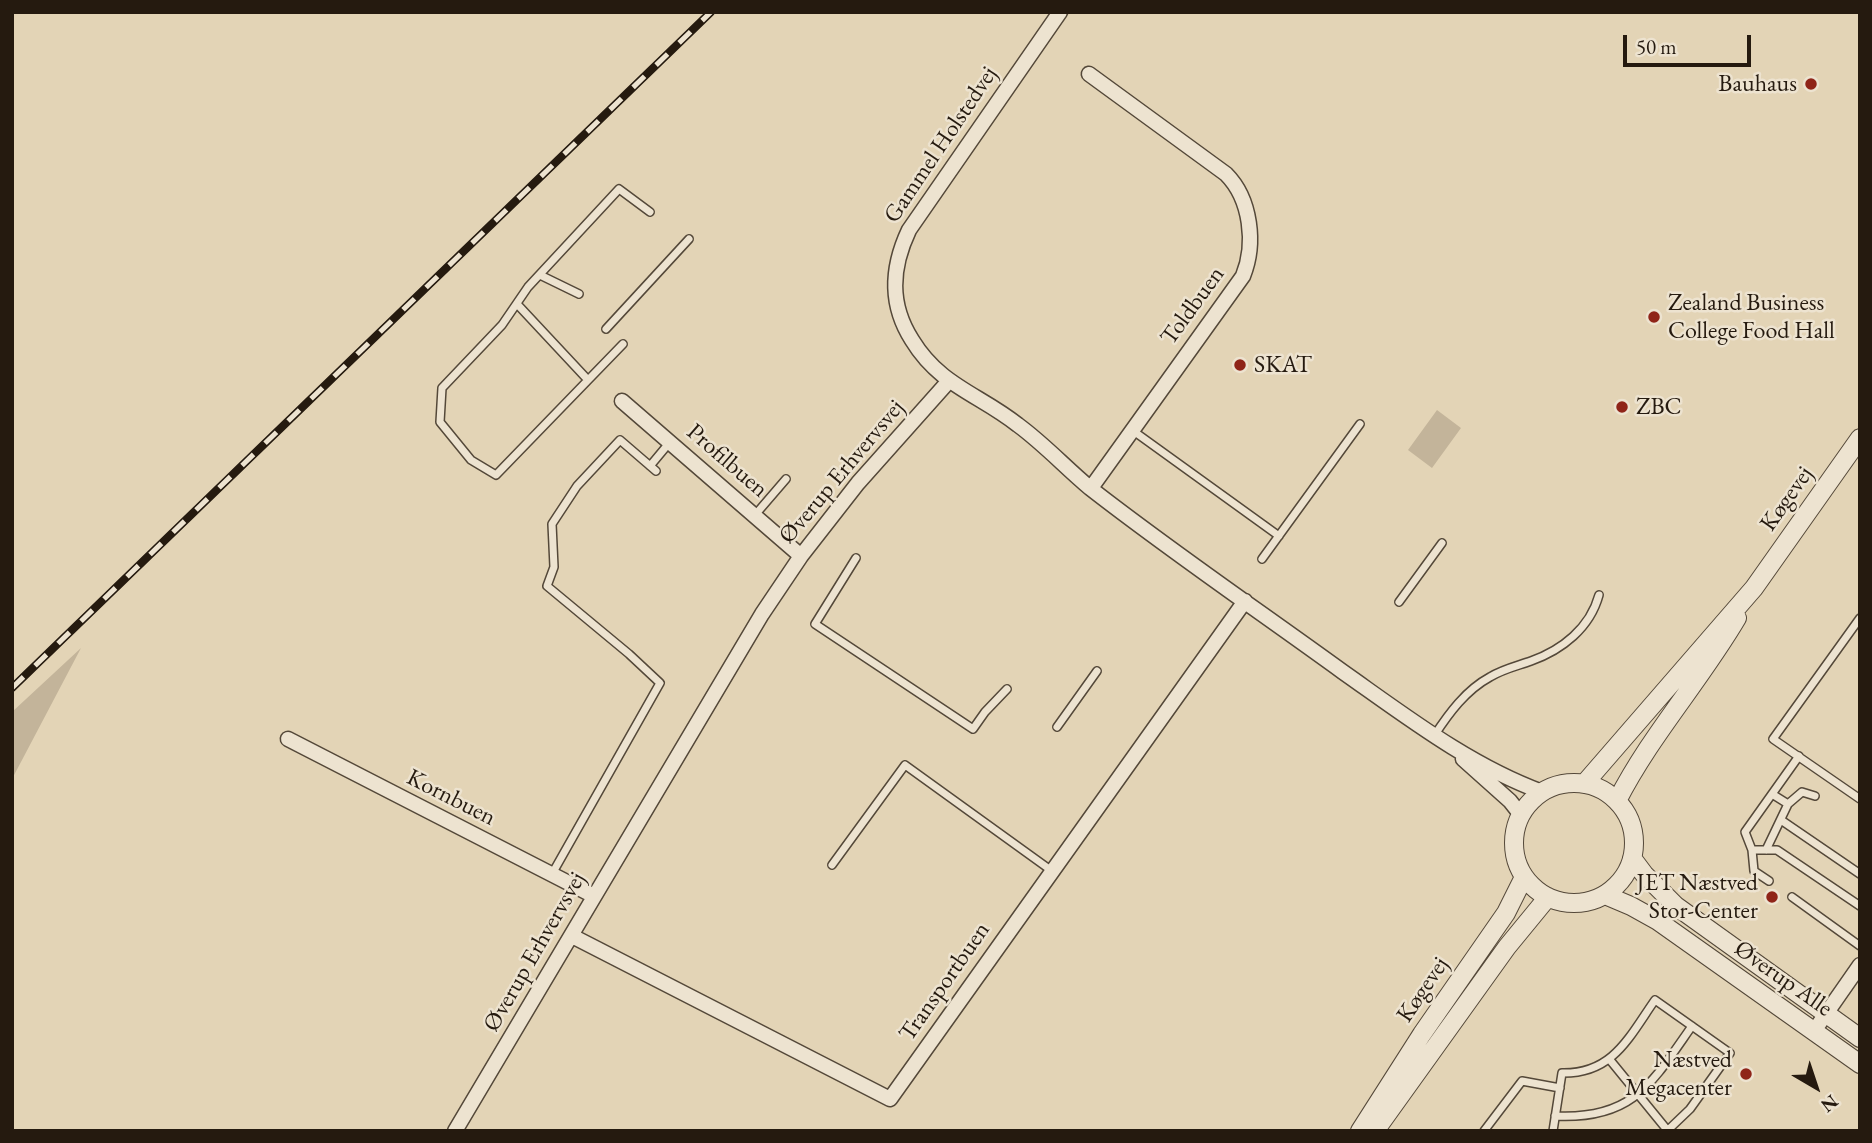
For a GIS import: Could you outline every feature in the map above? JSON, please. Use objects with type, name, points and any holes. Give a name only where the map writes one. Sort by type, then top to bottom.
[{"type":"street","name":"Gammel Holstedvej","points":[[948,382],[922,355],[903,324],[894,288],[895,268],[900,250],[909,230],[1060,12]]},
{"type":"street","name":"Toldbuen","points":[[1089,74],[1236,184],[1242,195],[1251,244],[1250,258],[1243,276],[1091,488]]},
{"type":"street","points":[[948,382],[1018,425],[1091,488],[1434,736],[1513,781],[1542,792]]},
{"type":"street","name":"Øverup Erhvervsvej","points":[[455,1131],[762,614],[801,556],[858,483],[948,382]]},
{"type":"street","name":"Profilbuen","points":[[622,401],[801,556]]},
{"type":"street","name":"Køgevej","points":[[1584,784],[1754,587],[1860,438]]},
{"type":"street","name":"Køgevej","points":[[1617,801],[1649,746],[1722,644],[1754,587]]},
{"type":"street","name":"Transportbuen","points":[[572,936],[890,1099],[1245,601]]},
{"type":"street","name":"Kornbuen","points":[[288,739],[594,896]]},
{"type":"street","points":[[1452,748],[1521,815]]},
{"type":"street","points":[[1562,784],[1584,784],[1602,790],[1617,801],[1626,813],[1632,827],[1632,858],[1622,879],[1605,895],[1582,903],[1559,902],[1530,885],[1524,877],[1518,865],[1514,840],[1521,815],[1530,802],[1542,792],[1562,784]]},
{"type":"street","name":"Øverup Alle","points":[[1632,858],[1661,893],[1676,906],[1860,1038]]},
{"type":"street","name":"Køgevej","points":[[1360,1131],[1422,1034],[1506,913],[1524,877]]},
{"type":"street","name":"Øverup Alle","points":[[1605,895],[1658,921],[1860,1064]]},
{"type":"street","name":"Køgevej","points":[[1375,1131],[1507,947],[1548,897]]},
{"type":"street","points":[[1814,1031],[1860,965]]},
{"type":"lane","points":[[623,344],[496,475],[471,460],[440,422],[442,388],[502,325],[540,275],[619,189],[650,212]]},
{"type":"lane","points":[[606,329],[689,239]]},
{"type":"lane","points":[[540,275],[579,294]]},
{"type":"lane","points":[[517,304],[588,380]]},
{"type":"lane","points":[[1262,559],[1360,424]]},
{"type":"lane","points":[[1131,429],[1279,536]]},
{"type":"lane","points":[[551,875],[660,683],[547,586],[554,567],[552,524],[577,486],[620,440],[653,469],[670,442]]},
{"type":"lane","points":[[755,515],[786,479]]},
{"type":"lane","points":[[1399,602],[1442,542]]},
{"type":"lane","points":[[856,558],[815,624],[973,729],[985,712],[1007,690]]},
{"type":"lane","points":[[1434,736],[1459,702],[1489,677],[1551,653],[1567,641],[1594,613],[1599,595]]},
{"type":"lane","points":[[1860,618],[1773,739],[1860,799]]},
{"type":"lane","points":[[1057,727],[1097,671]]},
{"type":"lane","points":[[1769,881],[1754,871],[1752,850],[1745,832],[1800,757]]},
{"type":"lane","points":[[832,865],[905,765],[1052,872]]},
{"type":"lane","points":[[1766,850],[1788,804],[1802,792],[1815,796]]},
{"type":"lane","points":[[1772,794],[1788,804]]},
{"type":"lane","points":[[1781,820],[1860,873]]},
{"type":"lane","points":[[1752,850],[1777,850],[1860,906]]},
{"type":"lane","points":[[1792,897],[1860,946]]},
{"type":"lane","points":[[1553,1131],[1562,1073],[1587,1071],[1610,1060],[1655,1000],[1730,1053],[1690,1109],[1667,1131],[1610,1060]]},
{"type":"lane","points":[[1555,1116],[1599,1114],[1639,1095],[1653,1081],[1692,1026]]},
{"type":"lane","points":[[1484,1131],[1522,1081],[1560,1088]]},
{"type":"shaded area","points":[[1437,410],[1461,428],[1432,468],[1408,450]]},
{"type":"shaded area","points":[[81,648],[12,779],[12,712]]},
{"type":"railway","points":[[12,688],[711,12]]},
{"type":"place","name":"Bauhaus","points":[[1811,84]]},
{"type":"place","name":"Zealand Business College Food Hall","points":[[1654,317]]},
{"type":"place","name":"SKAT","points":[[1240,365]]},
{"type":"place","name":"ZBC","points":[[1622,407]]},
{"type":"place","name":"JET Næstved Stor-Center","points":[[1772,897]]},
{"type":"place","name":"Næstved Megacenter","points":[[1746,1074]]}]
